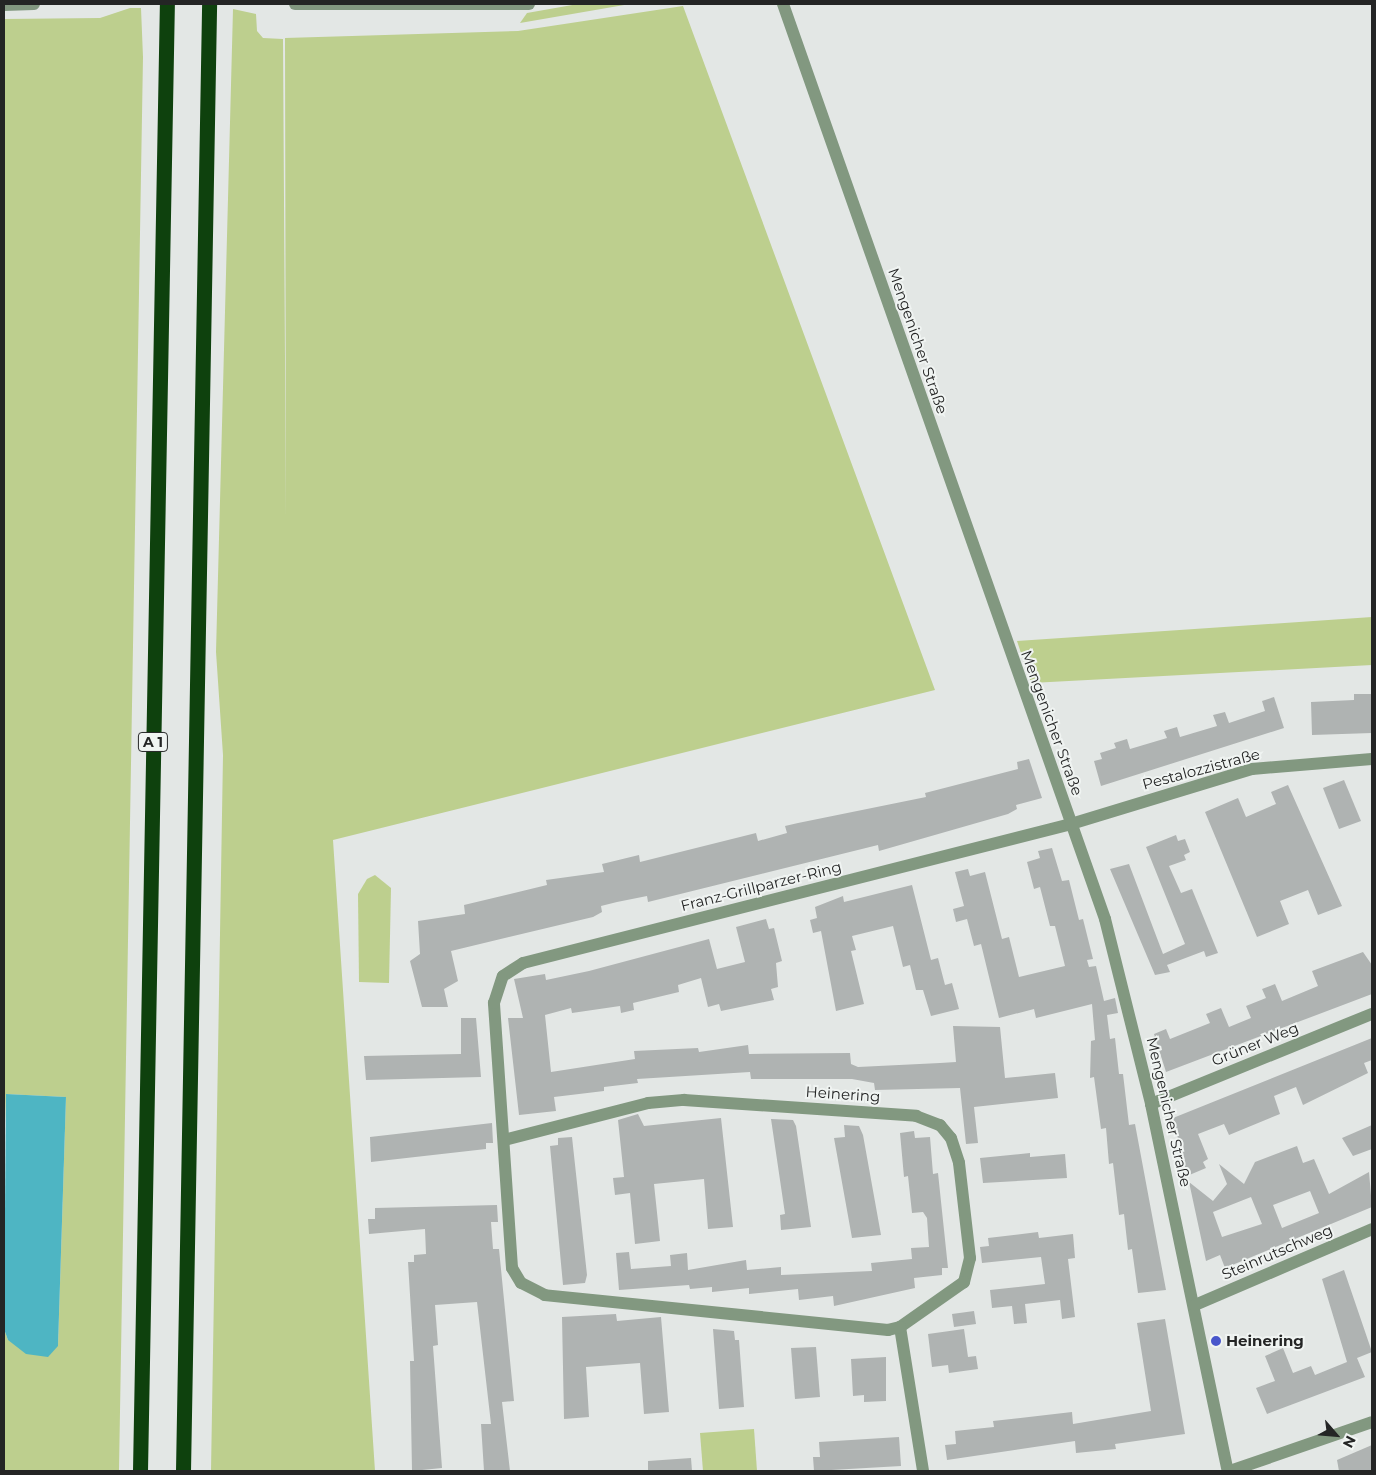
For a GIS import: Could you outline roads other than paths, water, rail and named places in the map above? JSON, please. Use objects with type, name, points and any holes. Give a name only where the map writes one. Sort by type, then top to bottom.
[{"type":"highway","name":"A 1","points":[[140,1471],[168,8]]},
{"type":"highway","points":[[183,1471],[209,8]]},
{"type":"street","points":[[4,4],[34,4]]},
{"type":"street","points":[[296,4],[529,4]]},
{"type":"street","name":"Mengenicher Straße","points":[[783,4],[1071,824],[1120,974],[1195,1305],[1229,1471]]},
{"type":"street","name":"Pestalozzistraße","points":[[1071,824],[1252,769],[1372,759]]},
{"type":"street","name":"Franz-Grillparzer-Ring","points":[[504,1140],[495,1016],[498,984],[523,963],[1071,824]]},
{"type":"street","name":"Grüner Weg","points":[[1150,1104],[1372,1014]]},
{"type":"street","name":"Heinering","points":[[504,1140],[648,1103],[684,1100],[930,1120],[951,1138],[959,1163],[969,1271],[956,1290],[900,1327]]},
{"type":"street","points":[[504,1140],[512,1268],[530,1290],[856,1327],[900,1327],[923,1471]]},
{"type":"street","name":"Steinrutschweg","points":[[1195,1305],[1372,1229]]},
{"type":"street","points":[[1229,1471],[1372,1422]]},
{"type":"water","points":[[6,1094],[66,1097],[58,1346],[48,1357],[26,1354],[8,1340],[4,1329]]},
{"type":"place","name":"Heinering","points":[[1216,1341]]}]
